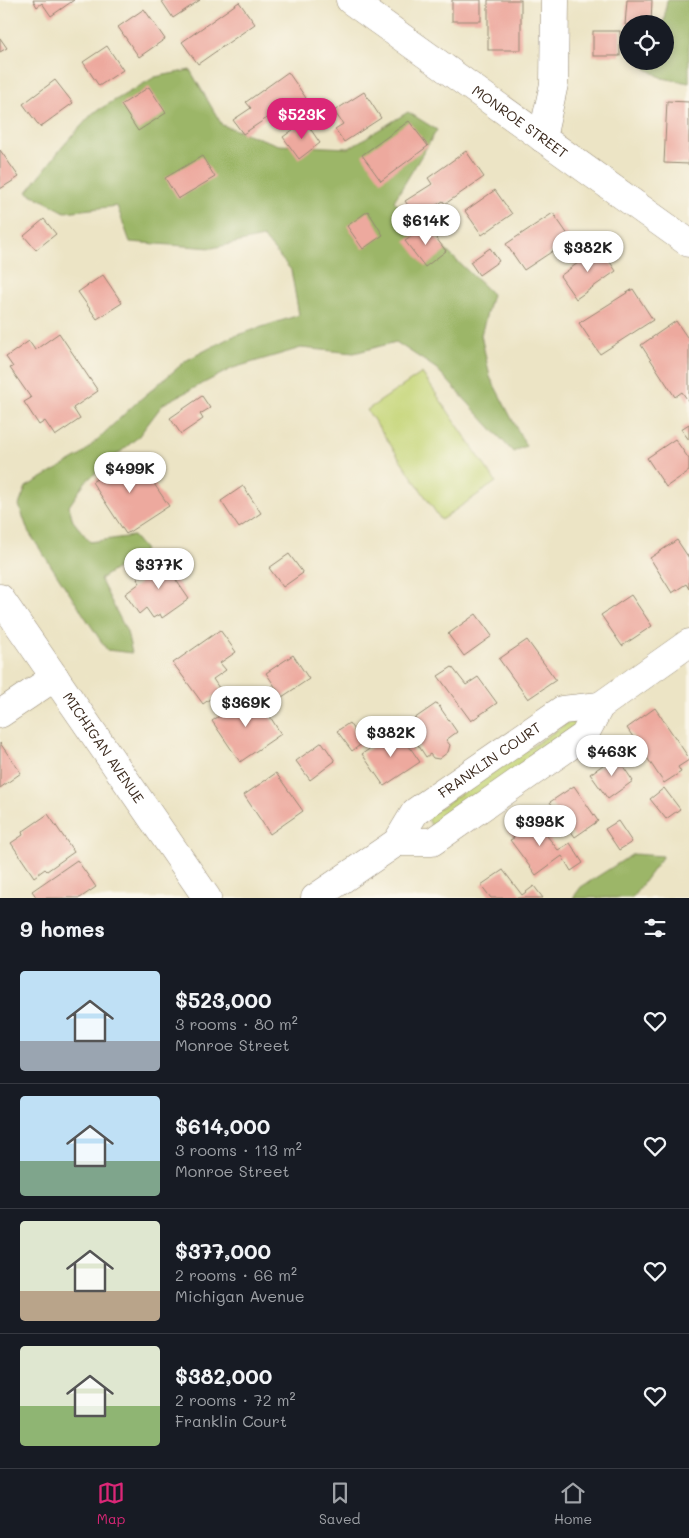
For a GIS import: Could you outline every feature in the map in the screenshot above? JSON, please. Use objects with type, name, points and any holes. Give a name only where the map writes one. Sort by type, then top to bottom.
[{"type":"street","name":"MONROE STREET","points":[[350,0],[689,243]]},
{"type":"street","points":[[542,138],[554,84],[555,0]]},
{"type":"street","name":"MICHIGAN AVENUE","points":[[0,598],[207,898]]},
{"type":"street","points":[[315,898],[397,842],[432,842],[584,736],[600,706],[689,644]]},
{"type":"street","points":[[0,714],[55,677]]},
{"type":"green space","points":[[667,0],[689,0],[689,83],[662,78],[649,70],[674,70],[674,15],[665,15]]},
{"type":"green space","points":[[190,70],[222,125],[279,145],[349,148],[408,112],[437,130],[394,201],[492,294],[481,335],[490,377],[526,446],[513,452],[437,369],[396,342],[354,353],[301,348],[233,368],[163,404],[138,437],[86,481],[69,506],[73,521],[90,542],[133,536],[145,550],[100,579],[127,632],[132,653],[107,650],[28,531],[19,505],[26,487],[80,456],[136,403],[187,360],[231,337],[299,315],[291,270],[263,237],[212,248],[130,242],[117,206],[65,212],[27,192],[63,146],[93,113],[155,77]]},
{"type":"green space","points":[[422,373],[496,482],[441,520],[367,410]]},
{"type":"green space","points":[[569,722],[577,723],[578,726],[432,827],[428,818],[432,813]]},
{"type":"green space","points":[[633,854],[663,856],[632,898],[573,898],[581,887]]},
{"type":"building","points":[[33,0],[74,0],[51,16],[42,3],[37,7]]},
{"type":"building","points":[[161,0],[200,0],[173,18]]},
{"type":"building","points":[[452,0],[481,0],[481,21],[452,21]]},
{"type":"building","points":[[488,0],[521,0],[521,50],[488,50]]},
{"type":"building","points":[[627,0],[652,0],[651,15],[626,15]]},
{"type":"building","points":[[239,2],[255,24],[198,64],[182,42]]},
{"type":"building","points":[[144,9],[165,39],[139,57],[118,27]]},
{"type":"building","points":[[593,31],[619,31],[619,56],[593,56]]},
{"type":"building","points":[[0,38],[7,48],[0,52]]},
{"type":"building","points":[[107,46],[123,70],[99,86],[83,62]]},
{"type":"building","points":[[288,72],[306,98],[273,121],[270,116],[243,134],[233,120],[251,108],[246,102]]},
{"type":"building","points":[[55,80],[73,103],[40,127],[23,104]]},
{"type":"building","points":[[149,87],[166,113],[138,131],[121,105]]},
{"type":"building","points":[[364,92],[381,118],[344,142],[335,129],[343,124],[334,111]]},
{"type":"building","points":[[667,101],[689,102],[689,164],[664,163]]},
{"type":"building","points":[[305,121],[320,143],[299,159],[283,137]]},
{"type":"building","points":[[409,121],[428,146],[381,181],[362,155]]},
{"type":"building","points":[[0,150],[19,177],[0,189]]},
{"type":"building","points":[[466,151],[484,177],[445,204],[443,201],[417,218],[405,201],[432,184],[428,178]]},
{"type":"building","points":[[202,156],[215,177],[178,199],[165,178]]},
{"type":"building","points":[[495,190],[512,214],[482,235],[465,211]]},
{"type":"building","points":[[368,211],[383,235],[363,249],[347,226]]},
{"type":"building","points":[[553,213],[571,239],[524,270],[506,244]]},
{"type":"building","points":[[44,219],[56,234],[36,250],[24,236]]},
{"type":"building","points":[[427,226],[446,251],[425,267],[405,241]]},
{"type":"building","points":[[600,247],[616,271],[576,299],[560,276]]},
{"type":"building","points":[[490,248],[499,261],[479,275],[470,262]]},
{"type":"building","points":[[103,275],[122,303],[97,319],[78,292]]},
{"type":"building","points":[[633,289],[653,320],[600,354],[579,323]]},
{"type":"building","points":[[676,321],[689,340],[689,402],[682,392],[675,397],[641,345]]},
{"type":"building","points":[[59,333],[98,391],[73,408],[80,419],[55,436],[45,421],[39,425],[24,402],[31,398],[10,368],[13,367],[6,357],[29,341],[35,350]]},
{"type":"building","points":[[202,396],[210,408],[200,414],[203,419],[181,434],[170,418]]},
{"type":"building","points":[[689,424],[689,440],[681,429]]},
{"type":"building","points":[[675,439],[689,459],[689,471],[666,487],[647,458]]},
{"type":"building","points":[[134,454],[169,506],[126,534],[92,482]]},
{"type":"building","points":[[243,486],[261,513],[239,528],[221,501]]},
{"type":"building","points":[[677,540],[689,558],[689,589],[686,584],[672,593],[650,558]]},
{"type":"building","points":[[289,554],[303,573],[283,587],[269,568]]},
{"type":"building","points":[[173,555],[185,573],[176,580],[189,599],[162,618],[160,614],[153,618],[146,608],[139,614],[125,594],[140,583],[137,579]]},
{"type":"building","points":[[631,595],[652,626],[622,646],[601,615]]},
{"type":"building","points":[[476,614],[492,636],[464,656],[448,634]]},
{"type":"building","points":[[220,630],[236,652],[220,663],[226,670],[213,679],[221,691],[203,704],[173,663]]},
{"type":"building","points":[[527,640],[556,680],[528,699],[499,659]]},
{"type":"building","points":[[293,655],[309,679],[282,697],[266,673]]},
{"type":"building","points":[[452,667],[466,685],[478,677],[497,703],[471,721],[438,676]]},
{"type":"building","points":[[250,695],[264,715],[267,712],[281,734],[240,762],[212,721]]},
{"type":"building","points":[[437,703],[457,732],[446,740],[450,745],[448,752],[439,759],[433,758],[430,754],[426,757],[405,725]]},
{"type":"building","points":[[655,708],[689,758],[689,760],[678,767],[681,772],[664,783],[627,728]]},
{"type":"building","points":[[349,723],[363,743],[352,751],[337,731]]},
{"type":"building","points":[[398,730],[420,762],[384,786],[362,754]]},
{"type":"building","points":[[322,742],[335,761],[310,780],[296,761]]},
{"type":"building","points":[[0,743],[21,773],[0,788]]},
{"type":"building","points":[[616,756],[633,781],[608,799],[590,774]]},
{"type":"building","points":[[276,773],[303,811],[270,834],[244,795]]},
{"type":"building","points":[[574,786],[598,821],[575,837],[550,802]]},
{"type":"building","points":[[664,788],[680,809],[666,819],[650,799]]},
{"type":"building","points":[[48,814],[74,852],[47,871],[45,869],[34,877],[11,843],[23,835],[22,832]]},
{"type":"building","points":[[530,814],[558,850],[570,843],[583,863],[571,871],[562,856],[536,875],[510,840],[514,838],[508,830]]},
{"type":"building","points":[[618,821],[632,842],[619,850],[605,829]]},
{"type":"building","points":[[77,860],[96,887],[80,898],[37,898],[32,891]]},
{"type":"building","points":[[503,870],[522,895],[534,886],[543,898],[491,898],[481,885]]}]
